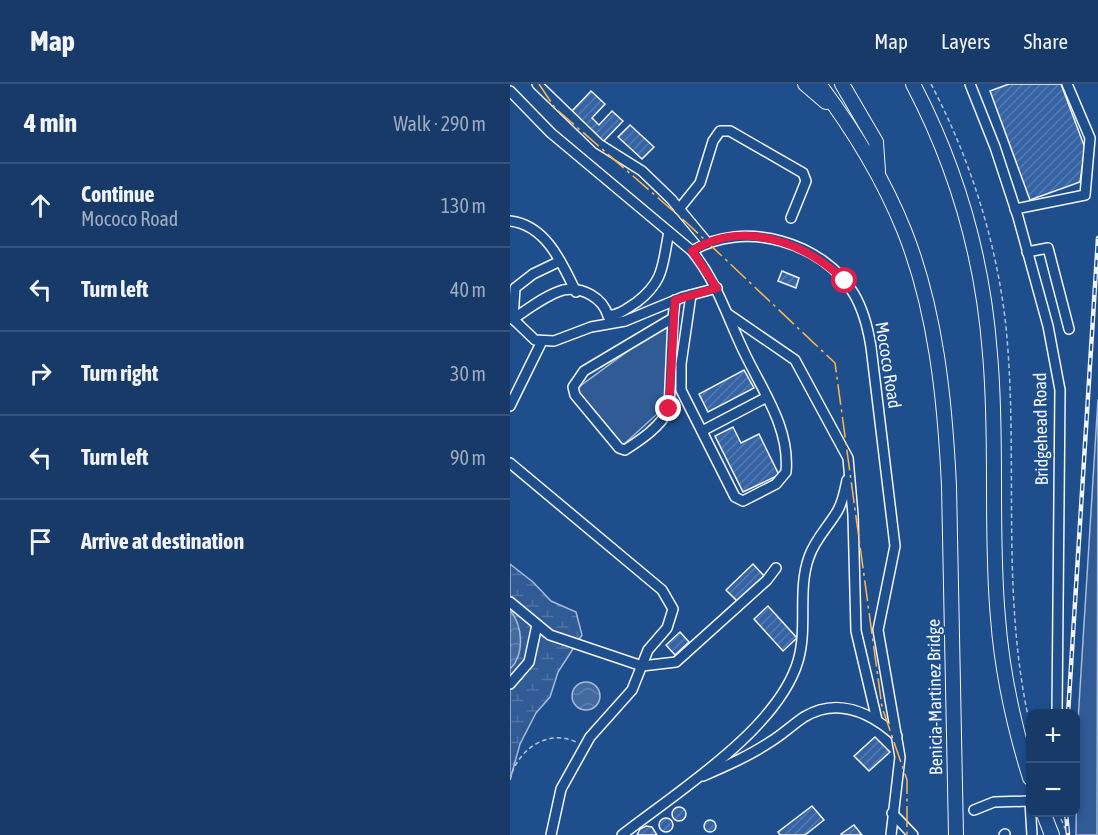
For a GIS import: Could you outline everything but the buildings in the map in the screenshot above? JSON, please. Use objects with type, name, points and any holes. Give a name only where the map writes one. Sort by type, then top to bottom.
[{"type":"highway","points":[[805,84],[839,113]]},
{"type":"highway","points":[[819,84],[879,176]]},
{"type":"highway","points":[[842,84],[876,142],[879,176]]},
{"type":"highway","points":[[854,84],[861,98],[866,123]]},
{"type":"highway","points":[[913,84],[953,176],[969,229],[983,292],[992,375],[997,616],[1007,690],[1026,764]]},
{"type":"highway","name":"Benicia-Martinez Bridge","points":[[879,176],[904,230],[925,302],[945,421],[951,558],[956,835]]},
{"type":"highway","points":[[1045,817],[1052,835]]},
{"type":"street","points":[[537,84],[599,144],[642,171],[679,209],[706,242]]},
{"type":"street","name":"Bridgehead Road","points":[[970,84],[995,147],[1015,209],[1050,337],[1060,390],[1057,709]]},
{"type":"street","points":[[1015,209],[1084,195],[1090,138],[1067,84]]},
{"type":"street","points":[[510,91],[551,133],[692,251],[717,288],[745,355],[781,426],[786,472],[776,483],[743,501],[735,496],[681,390],[681,364],[691,295]]},
{"type":"street","points":[[679,209],[700,183],[720,131],[730,131],[803,173],[806,181],[791,218]]},
{"type":"street","points":[[510,221],[529,226],[553,249],[576,292]]},
{"type":"street","points":[[511,317],[564,290],[595,295],[605,306],[608,316],[621,314],[653,290],[660,277],[669,232]]},
{"type":"street","name":"Mococo Road","points":[[692,251],[706,242],[728,236],[757,237],[801,249],[818,258],[845,281],[866,319],[895,546],[878,630],[900,758],[891,835]]},
{"type":"street","points":[[1027,252],[1048,248],[1069,328]]},
{"type":"street","points":[[511,317],[515,288],[527,278],[560,261]]},
{"type":"street","points":[[511,317],[535,340],[554,341],[591,327],[625,321],[675,300],[717,288]]},
{"type":"street","points":[[673,318],[584,371],[573,387],[575,395],[619,448],[625,450],[641,439],[663,420],[669,409],[675,300]]},
{"type":"street","points":[[728,314],[795,360],[842,445],[849,471],[856,631],[877,720]]},
{"type":"street","points":[[510,406],[542,340]]},
{"type":"street","points":[[702,431],[767,398]]},
{"type":"street","points":[[510,464],[662,590],[673,609],[667,628],[648,650],[632,690],[585,746],[561,789],[551,835]]},
{"type":"street","points":[[622,835],[691,782],[761,723],[786,689],[798,662],[804,637],[804,587],[809,556],[837,512],[849,471]]},
{"type":"street","points":[[510,602],[550,635],[642,666],[676,662],[767,580],[776,568]]},
{"type":"street","points":[[510,684],[529,662],[537,625]]},
{"type":"street","points":[[691,782],[760,749],[803,718],[827,708],[849,709],[877,720],[897,736]]},
{"type":"street","points":[[974,810],[994,802],[1026,801]]},
{"type":"street","points":[[892,813],[913,835]]},
{"type":"street","points":[[1031,817],[1032,835]]},
{"type":"path","points":[[510,780],[513,769],[524,752],[541,740],[566,737],[585,746]]},
{"type":"path","points":[[1060,817],[1068,835]]},
{"type":"shaded area","points":[[672,319],[667,405],[623,445],[576,389]]},
{"type":"shaded area","points":[[1098,399],[1097,835],[1076,835],[1076,817],[1080,817],[1079,709]]},
{"type":"green space","points":[[510,564],[533,582],[551,601],[576,612],[582,635],[558,672],[550,697],[536,713],[520,744],[510,780]]},
{"type":"water","points":[[510,610],[518,624],[520,648],[515,663],[510,669]]},
{"type":"water","points":[[586,682],[596,686],[600,696],[596,706],[586,710],[576,706],[572,696],[576,686]]},
{"type":"railway","points":[[1068,709],[1098,238]]},
{"type":"railway","points":[[1066,817],[1068,835]]},
{"type":"power","points":[[539,84],[555,108],[688,224],[835,363],[882,707],[907,780],[907,835]]},
{"type":"route","points":[[669,409],[675,300],[717,288],[703,264],[692,251],[706,242],[728,236],[778,240],[818,258],[845,281]]}]
